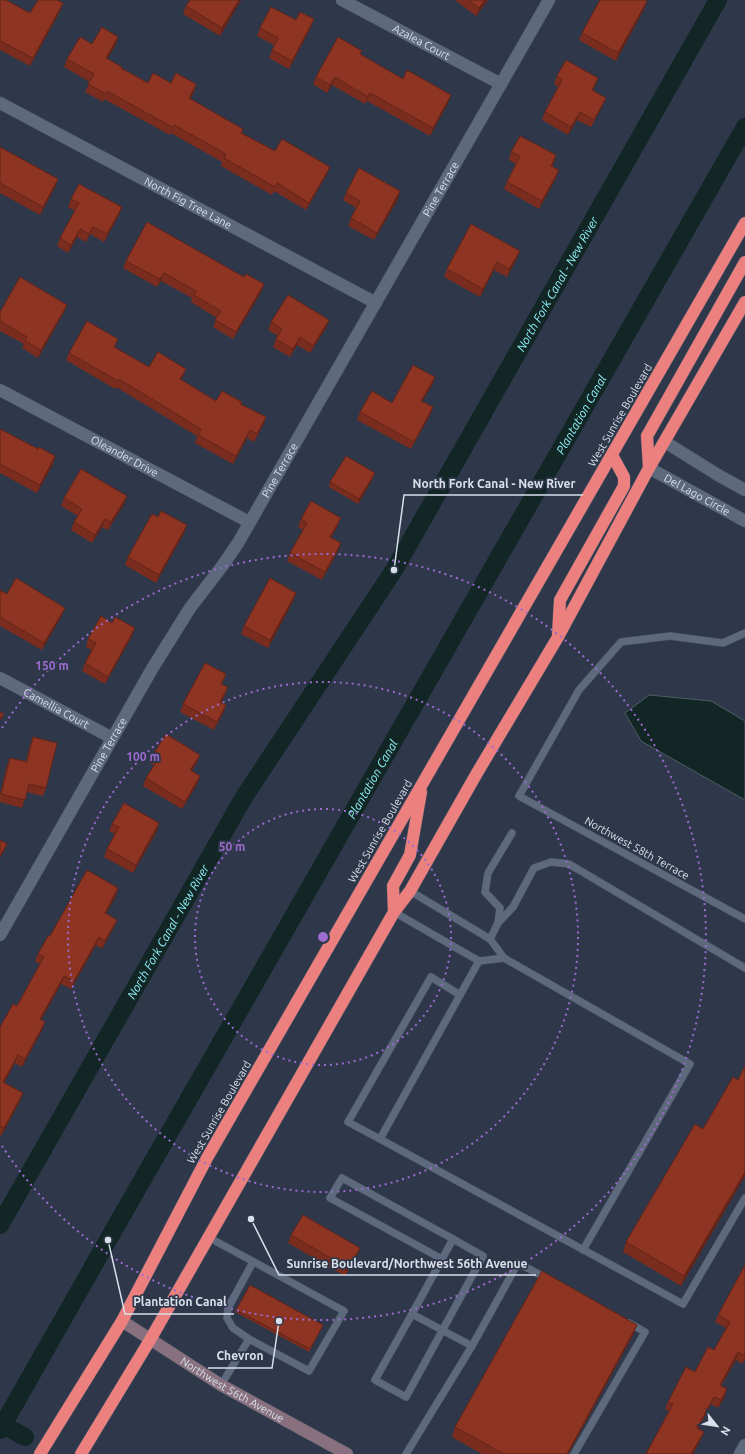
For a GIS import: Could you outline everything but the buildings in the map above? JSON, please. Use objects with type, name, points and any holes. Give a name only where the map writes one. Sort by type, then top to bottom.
[{"type":"highway","name":"West Sunrise Boulevard","points":[[40,1454],[122,1321],[207,1158],[745,222]]},
{"type":"highway","points":[[649,468],[647,436],[745,262]]},
{"type":"highway","points":[[81,1454],[150,1340],[394,912],[410,891],[477,773],[558,637],[649,468],[745,302]]},
{"type":"highway","points":[[558,637],[560,600],[624,486],[624,477],[612,455]]},
{"type":"highway","points":[[394,912],[393,886],[410,855],[423,782]]},
{"type":"street","name":"Azalea Court","points":[[342,0],[501,84]]},
{"type":"street","name":"Pine Terrace","points":[[0,935],[176,629],[223,565],[249,522],[549,0]]},
{"type":"street","name":"North Fig Tree Lane","points":[[0,103],[376,303]]},
{"type":"street","name":"Oleander Drive","points":[[0,390],[249,522]]},
{"type":"street","points":[[665,442],[745,490]]},
{"type":"street","name":"Del Lago Circle","points":[[649,468],[745,521]]},
{"type":"street","name":"Camellia Court","points":[[0,678],[112,738]]},
{"type":"street","name":"Northwest 56th Avenue","points":[[122,1321],[221,1385],[346,1454]]},
{"type":"street","points":[[740,1454],[745,1444]]},
{"type":"lane","name":"Northwest 58th Terrace","points":[[745,633],[723,643],[670,636],[621,642],[579,690],[519,796],[745,919]]},
{"type":"lane","points":[[498,923],[500,908],[485,892],[487,879],[488,873],[512,833]]},
{"type":"lane","points":[[490,939],[498,923],[513,907],[534,868],[551,862],[569,864],[745,968]]},
{"type":"lane","points":[[410,891],[490,939],[504,958],[690,1064],[583,1250]]},
{"type":"lane","points":[[394,912],[479,960],[504,958]]},
{"type":"lane","points":[[380,1139],[479,960]]},
{"type":"lane","points":[[460,995],[430,977],[348,1122],[683,1304],[745,1198]]},
{"type":"lane","points":[[442,1259],[330,1198],[342,1178],[453,1239],[483,1256],[406,1397],[375,1380],[412,1314],[453,1239]]},
{"type":"lane","points":[[208,1237],[344,1311],[309,1371],[249,1339],[233,1328],[227,1318],[228,1308],[253,1262]]},
{"type":"lane","points":[[406,1454],[472,1346],[518,1263],[552,1281]]},
{"type":"lane","points":[[412,1314],[472,1346]]},
{"type":"lane","points":[[574,1454],[645,1332],[625,1321]]},
{"type":"lane","points":[[221,1385],[249,1339]]},
{"type":"shaded area","points":[[649,695],[711,701],[745,721],[745,800],[641,741],[625,713]]},
{"type":"waterway","name":"North Fork Canal - New River","points":[[0,1225],[244,797],[394,570],[718,0]]},
{"type":"waterway","name":"Plantation Canal","points":[[0,1430],[745,127]]},
{"type":"waterway","points":[[3,1425],[25,1437]]},
{"type":"place","name":"North Fork Canal - New River","points":[[394,570]]},
{"type":"place","name":"Sunrise Boulevard/Northwest 56th Avenue","points":[[251,1219]]},
{"type":"place","name":"Plantation Canal","points":[[108,1240]]},
{"type":"place","name":"Chevron","points":[[279,1321]]}]
